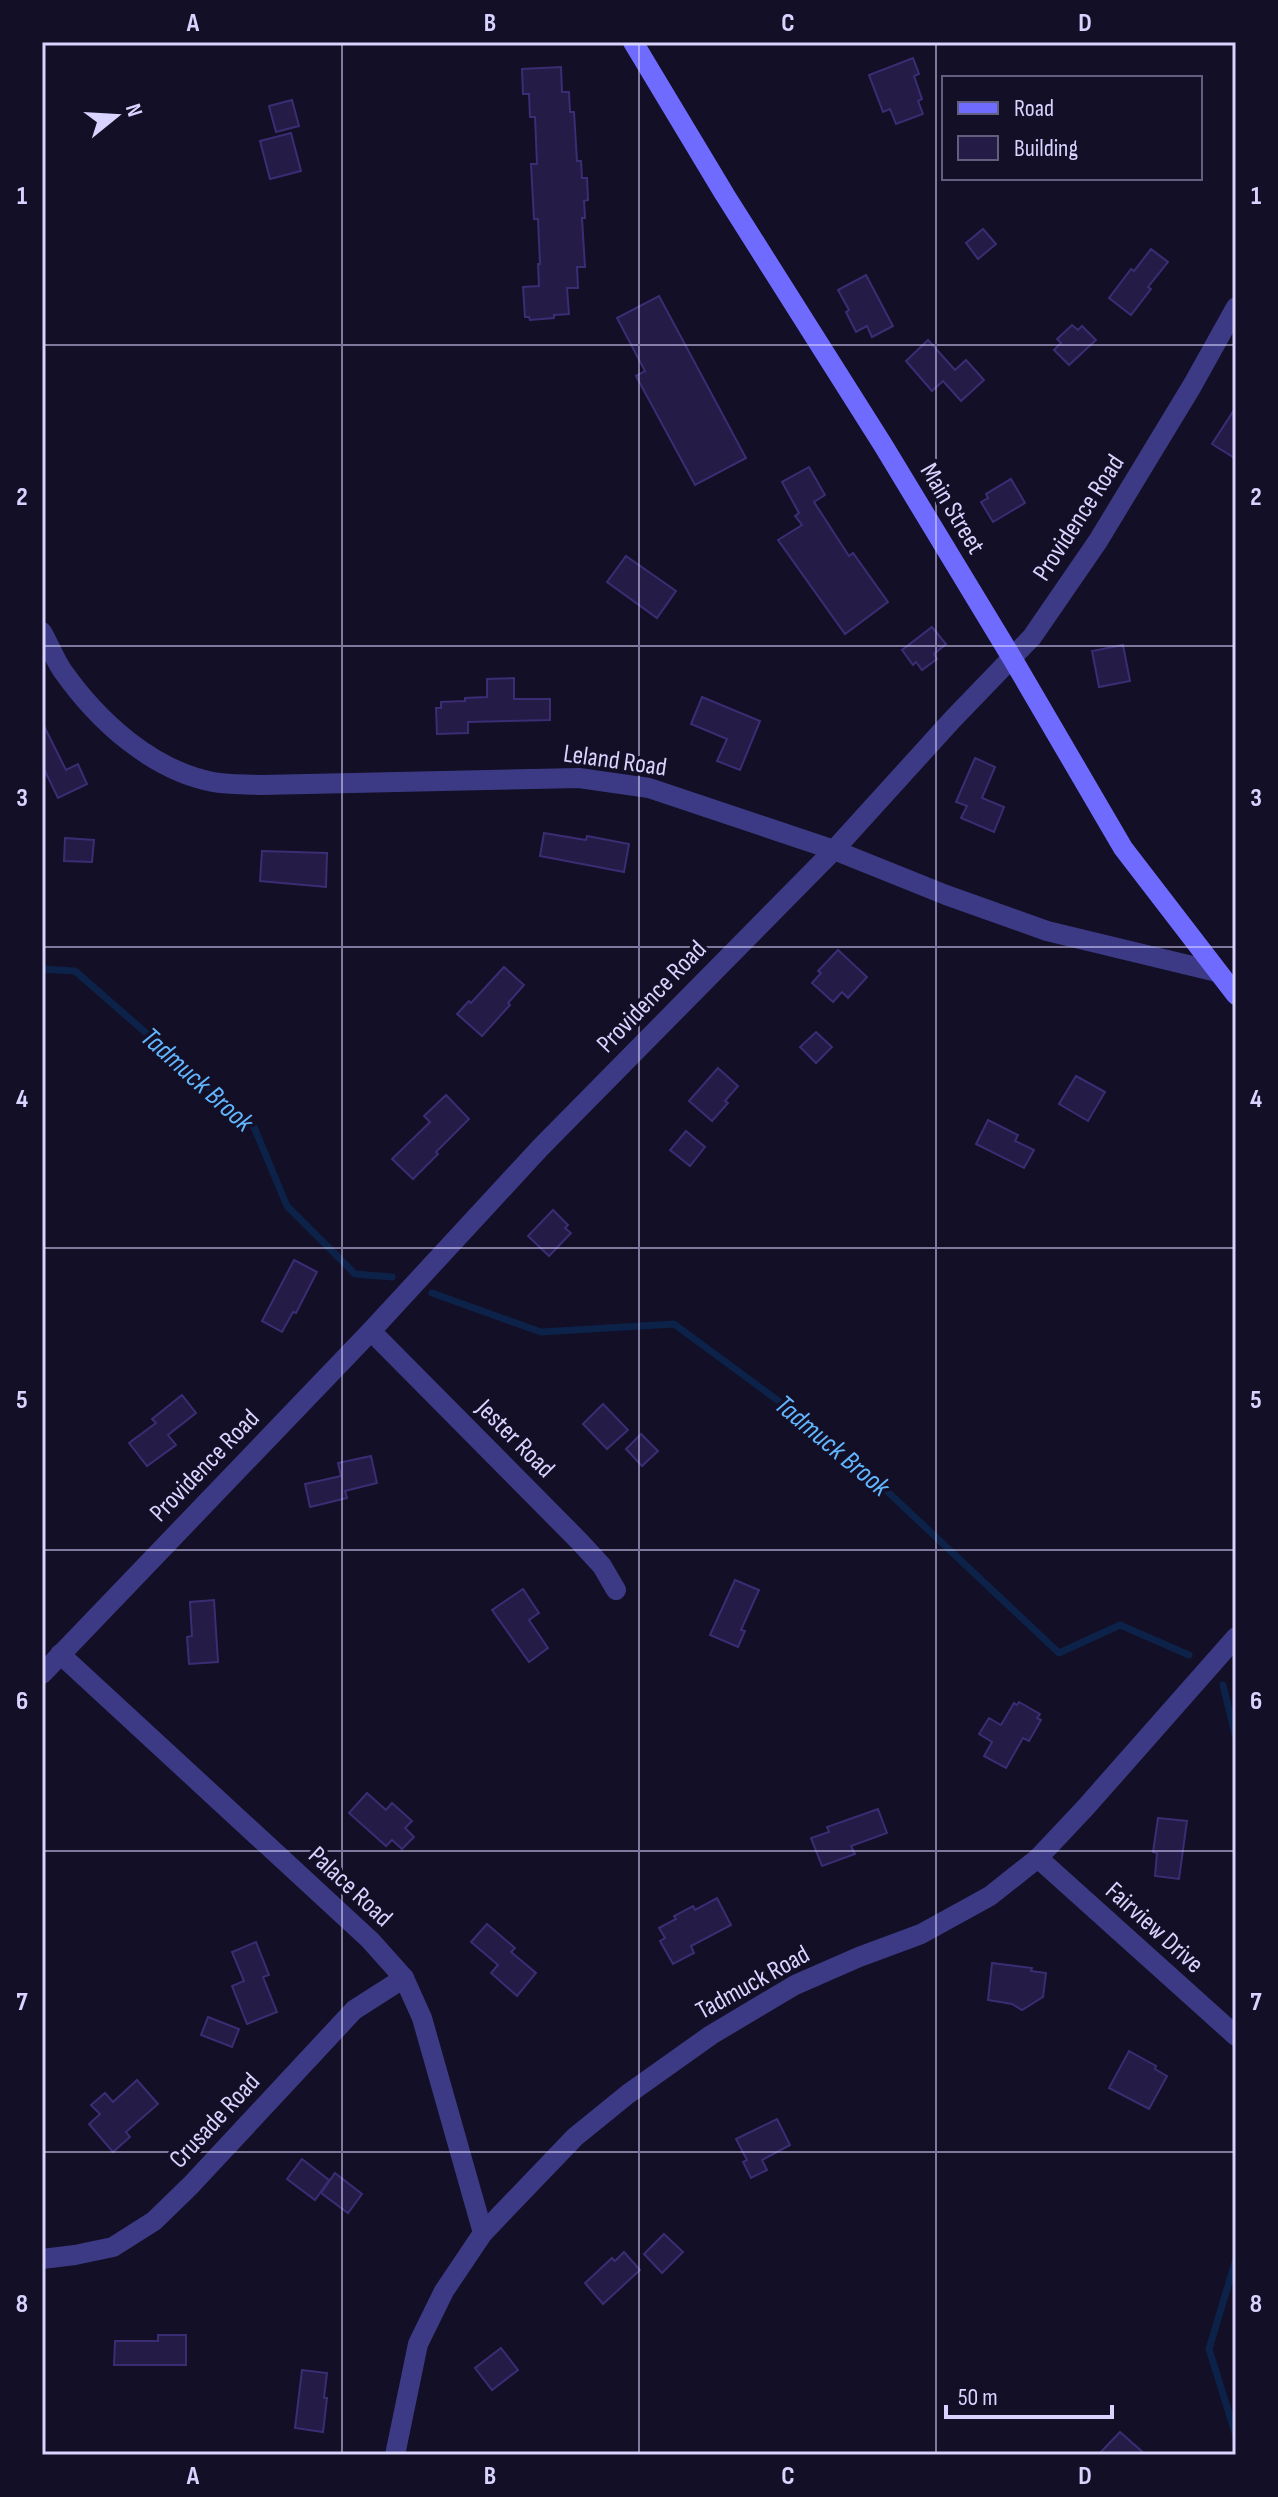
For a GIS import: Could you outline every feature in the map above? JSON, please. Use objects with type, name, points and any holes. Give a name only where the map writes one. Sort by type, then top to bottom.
[{"type":"main road","name":"Main Street","points":[[633,42],[1012,658],[1123,848],[1236,995]]},
{"type":"street","name":"Providence Road","points":[[42,1674],[371,1331],[540,1148],[834,850],[1032,637],[1098,541],[1236,307]]},
{"type":"street","name":"Leland Road","points":[[42,632],[60,667],[112,727],[141,750],[173,768],[212,782],[262,785],[579,778],[649,788],[834,850],[1047,931],[1217,972]]},
{"type":"street","name":"Jester Road","points":[[371,1331],[580,1542],[602,1566],[616,1590]]},
{"type":"street","name":"Tadmuck Road","points":[[395,2455],[418,2344],[444,2291],[483,2233],[575,2137],[628,2094],[711,2035],[795,1985],[935,1926],[990,1896],[1038,1858],[1236,1637]]},
{"type":"street","name":"Palace Road","points":[[60,1654],[370,1940],[404,1978],[422,2018],[483,2233]]},
{"type":"street","name":"Fairview Drive","points":[[1038,1858],[1236,2036]]},
{"type":"street","name":"Crusade Road","points":[[42,2259],[113,2247],[154,2221],[354,2010],[404,1978]]},
{"type":"building","points":[[913,58],[919,74],[914,76],[922,99],[918,101],[923,114],[896,124],[890,109],[883,112],[869,75]]},
{"type":"building","points":[[561,67],[562,92],[569,92],[570,112],[574,112],[577,161],[581,161],[582,178],[587,178],[588,200],[584,201],[585,218],[582,218],[585,267],[577,267],[578,288],[567,288],[569,314],[530,320],[525,317],[523,287],[539,286],[538,219],[534,219],[531,164],[537,164],[535,117],[530,117],[529,94],[523,94],[522,69]]},
{"type":"building","points":[[292,100],[299,126],[276,132],[269,106]]},
{"type":"building","points":[[291,133],[301,171],[270,179],[260,141]]},
{"type":"building","points":[[983,229],[996,244],[978,259],[966,243]]},
{"type":"building","points":[[1151,249],[1168,262],[1131,315],[1109,298]]},
{"type":"building","points":[[866,275],[893,326],[872,337],[867,326],[856,332],[838,290]]},
{"type":"building","points":[[659,296],[746,458],[695,485],[636,376],[645,371],[617,318]]},
{"type":"building","points":[[1072,325],[1078,330],[1082,326],[1096,340],[1069,365],[1054,350],[1061,343],[1057,339]]},
{"type":"building","points":[[928,340],[955,370],[966,360],[984,380],[961,401],[943,381],[932,391],[906,361]]},
{"type":"building","points":[[1236,407],[1236,459],[1212,444]]},
{"type":"building","points":[[809,467],[825,495],[814,502],[849,556],[853,553],[888,602],[845,634],[778,540],[802,525],[795,516],[799,513],[782,482]]},
{"type":"building","points":[[1011,479],[1025,503],[993,522],[981,502],[988,498],[986,494]]},
{"type":"building","points":[[626,556],[676,591],[657,618],[607,582]]},
{"type":"building","points":[[932,627],[946,644],[934,654],[937,659],[922,670],[916,662],[913,665],[902,650]]},
{"type":"building","points":[[1123,645],[1130,681],[1099,687],[1092,651]]},
{"type":"building","points":[[514,678],[514,699],[550,699],[550,720],[468,722],[468,733],[437,734],[436,708],[441,708],[441,702],[487,697],[487,679]]},
{"type":"building","points":[[702,697],[760,721],[740,770],[717,761],[727,739],[691,724]]},
{"type":"building","points":[[42,722],[66,770],[78,764],[87,784],[58,798],[42,765]]},
{"type":"building","points":[[975,758],[995,767],[982,798],[1004,807],[994,832],[961,818],[967,806],[956,802]]},
{"type":"building","points":[[544,833],[586,840],[587,836],[629,844],[624,872],[540,856]]},
{"type":"building","points":[[65,838],[94,840],[92,862],[64,861]]},
{"type":"building","points":[[262,851],[327,853],[326,887],[260,881]]},
{"type":"building","points":[[838,950],[867,977],[848,998],[842,992],[833,1002],[812,983],[821,973],[818,971]]},
{"type":"building","points":[[504,967],[524,985],[482,1036],[457,1014]]},
{"type":"building","points":[[816,1032],[832,1047],[816,1063],[800,1047]]},
{"type":"building","points":[[718,1068],[738,1086],[712,1121],[689,1101]]},
{"type":"building","points":[[1076,1076],[1105,1092],[1088,1121],[1059,1104]]},
{"type":"building","points":[[446,1095],[469,1119],[413,1179],[392,1159],[430,1122],[424,1116]]},
{"type":"building","points":[[988,1120],[1018,1135],[1015,1141],[1034,1150],[1024,1168],[976,1144]]},
{"type":"building","points":[[686,1131],[705,1147],[690,1166],[670,1150]]},
{"type":"building","points":[[553,1210],[568,1225],[565,1228],[571,1233],[549,1256],[528,1236]]},
{"type":"building","points":[[294,1260],[317,1272],[296,1313],[293,1312],[282,1332],[262,1321]]},
{"type":"building","points":[[182,1395],[196,1413],[168,1435],[176,1445],[147,1466],[129,1443],[156,1423],[152,1419]]},
{"type":"building","points":[[603,1404],[628,1430],[607,1449],[583,1424]]},
{"type":"building","points":[[641,1434],[658,1451],[642,1466],[626,1449]]},
{"type":"building","points":[[371,1456],[377,1483],[345,1491],[347,1498],[310,1507],[305,1484],[341,1476],[338,1463]]},
{"type":"building","points":[[735,1580],[759,1590],[741,1630],[745,1631],[738,1647],[710,1635]]},
{"type":"building","points":[[523,1589],[539,1613],[529,1620],[548,1648],[529,1662],[492,1610]]},
{"type":"building","points":[[214,1600],[218,1662],[189,1664],[187,1637],[192,1636],[190,1602]]},
{"type":"building","points":[[1019,1702],[1040,1714],[1037,1718],[1041,1720],[1029,1741],[1023,1738],[1006,1768],[984,1756],[992,1742],[979,1734],[989,1718],[1001,1725],[1014,1703],[1017,1705]]},
{"type":"building","points":[[367,1793],[386,1810],[392,1803],[412,1821],[405,1828],[414,1837],[402,1849],[392,1840],[386,1846],[349,1813]]},
{"type":"building","points":[[878,1809],[887,1833],[851,1846],[855,1854],[822,1866],[811,1838],[829,1832],[827,1827]]},
{"type":"building","points":[[1158,1818],[1187,1821],[1179,1879],[1155,1876],[1157,1853],[1153,1852]]},
{"type":"building","points":[[717,1898],[731,1925],[691,1946],[694,1953],[673,1964],[660,1941],[665,1938],[659,1928],[693,1906],[695,1910]]},
{"type":"building","points":[[487,1924],[515,1948],[511,1952],[536,1973],[517,1996],[491,1973],[498,1965],[471,1942]]},
{"type":"building","points":[[256,1942],[269,1975],[263,1977],[277,2012],[247,2024],[232,1986],[244,1981],[232,1952]]},
{"type":"building","points":[[992,1963],[1046,1973],[1043,1997],[1022,2010],[1012,2004],[988,2000]]},
{"type":"building","points":[[208,2017],[239,2029],[232,2047],[201,2035]]},
{"type":"building","points":[[1129,2051],[1167,2076],[1149,2109],[1109,2088]]},
{"type":"building","points":[[137,2080],[158,2104],[126,2132],[130,2137],[113,2152],[89,2124],[100,2114],[91,2105],[105,2093],[113,2102]]},
{"type":"building","points":[[777,2119],[790,2145],[762,2160],[767,2170],[751,2178],[743,2162],[747,2160],[736,2139]]},
{"type":"building","points":[[302,2159],[329,2180],[315,2200],[287,2179]]},
{"type":"building","points":[[335,2173],[362,2194],[348,2213],[321,2193]]},
{"type":"building","points":[[664,2234],[683,2252],[662,2273],[644,2254]]},
{"type":"building","points":[[624,2252],[640,2270],[603,2304],[585,2283],[612,2258],[615,2261]]},
{"type":"building","points":[[158,2335],[186,2335],[186,2365],[114,2365],[115,2341],[158,2341]]},
{"type":"building","points":[[501,2348],[518,2370],[492,2390],[475,2368]]},
{"type":"building","points":[[302,2370],[327,2373],[323,2432],[295,2428]]},
{"type":"building","points":[[1120,2432],[1146,2455],[1098,2455]]},
{"type":"waterway","name":"Tadmuck Brook","points":[[42,969],[75,971],[254,1127],[287,1206],[355,1274],[392,1277]]},
{"type":"waterway","name":"Tadmuck Brook","points":[[432,1293],[541,1332],[674,1324],[837,1444],[1059,1653],[1120,1625],[1189,1655]]},
{"type":"waterway","name":"Tadmuck Brook","points":[[1223,1685],[1236,1738]]},
{"type":"waterway","name":"Tadmuck Brook","points":[[1236,2259],[1209,2349],[1236,2436]]}]
